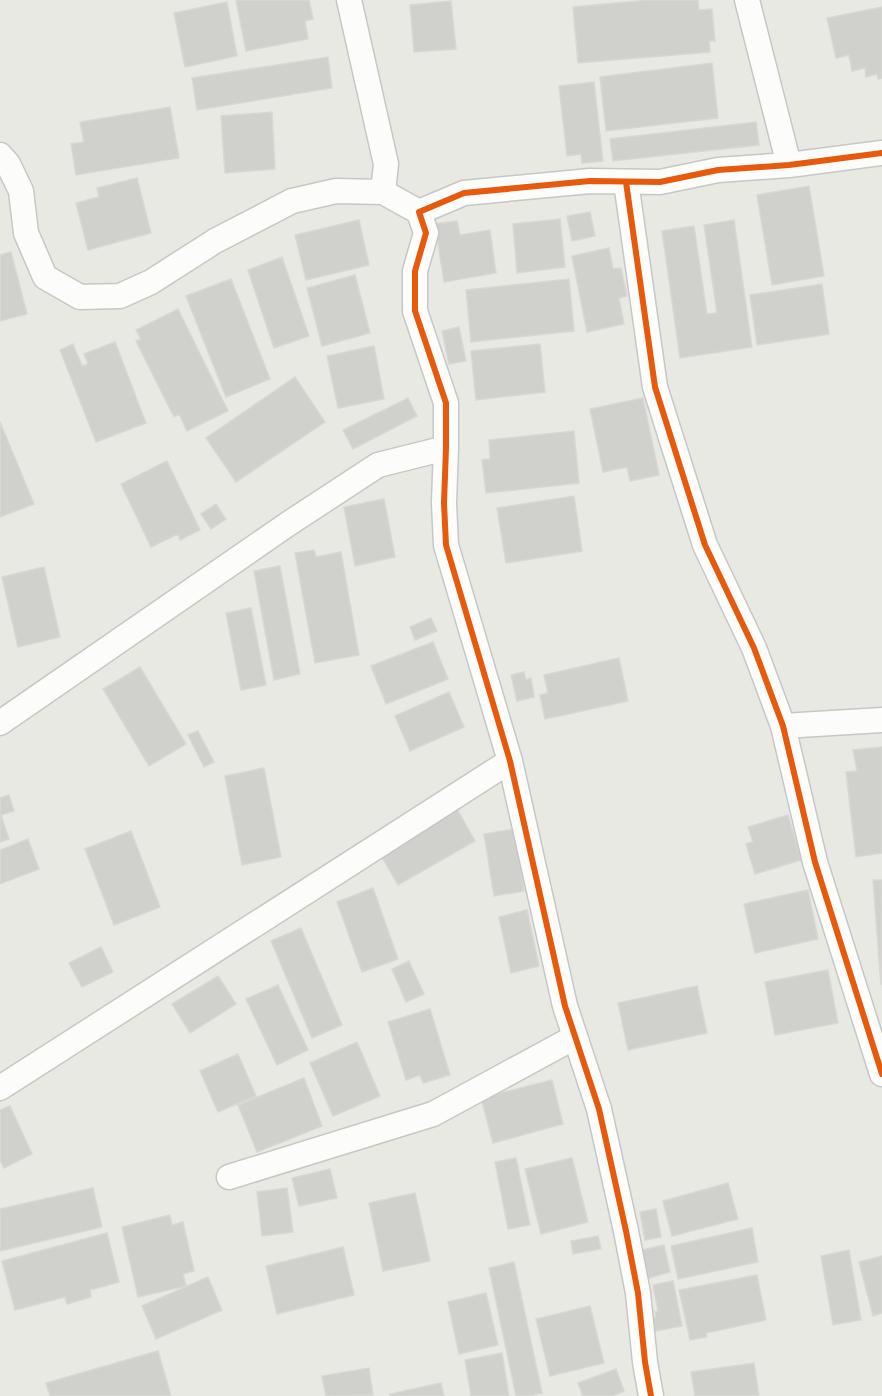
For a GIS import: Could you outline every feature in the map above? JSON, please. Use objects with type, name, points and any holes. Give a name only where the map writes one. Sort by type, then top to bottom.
[{"type":"street","points":[[349,0],[386,164],[383,192]]},
{"type":"street","points":[[747,0],[789,165]]},
{"type":"street","points":[[419,212],[464,193],[590,181],[660,182],[718,170],[789,165],[882,153]]},
{"type":"street","points":[[0,155],[8,164],[21,191],[26,233],[45,277],[80,297],[120,296],[151,282],[215,241],[292,201],[336,191],[383,192],[419,212],[426,233],[415,272],[416,311],[446,403],[444,503],[446,545],[510,761],[565,1006],[599,1109],[638,1293],[651,1396]]},
{"type":"street","points":[[626,182],[655,387],[705,545],[754,648],[783,726],[815,862],[882,1074]]},
{"type":"street","points":[[0,723],[288,524],[378,465],[446,448]]},
{"type":"street","points":[[783,726],[882,720]]},
{"type":"street","points":[[0,1088],[510,761]]},
{"type":"street","points":[[229,1177],[433,1114],[575,1037]]},
{"type":"building","points":[[236,0],[309,0],[313,19],[305,21],[308,39],[246,51]]},
{"type":"building","points":[[649,0],[698,0],[699,10],[712,9],[715,41],[709,41],[710,52],[578,63],[573,7]]},
{"type":"building","points":[[451,1],[456,49],[414,52],[410,5]]},
{"type":"building","points":[[227,2],[237,56],[185,67],[174,13]]},
{"type":"building","points":[[882,7],[882,78],[878,79],[877,74],[866,77],[865,68],[852,71],[849,55],[836,58],[827,18]]},
{"type":"building","points":[[328,57],[332,88],[197,110],[192,78]]},
{"type":"building","points":[[712,63],[718,118],[606,131],[600,77]]},
{"type":"building","points":[[594,82],[603,161],[582,163],[581,154],[567,156],[559,86]]},
{"type":"building","points":[[170,107],[179,158],[76,175],[71,144],[84,142],[80,122]]},
{"type":"building","points":[[272,112],[275,169],[225,173],[221,116]]},
{"type":"building","points":[[756,122],[759,145],[613,161],[610,139]]},
{"type":"building","points":[[137,178],[151,233],[88,250],[76,203],[99,197],[97,188]]},
{"type":"building","points":[[809,186],[824,276],[772,285],[757,195]]},
{"type":"building","points":[[590,212],[595,236],[572,241],[567,216]]},
{"type":"building","points":[[560,219],[565,267],[517,273],[513,224]]},
{"type":"building","points":[[359,220],[369,265],[306,280],[295,235]]},
{"type":"building","points":[[734,220],[752,347],[680,358],[662,231],[694,226],[707,314],[717,313],[704,225]]},
{"type":"building","points":[[457,221],[460,235],[490,230],[496,273],[444,282],[435,224]]},
{"type":"building","points":[[609,248],[613,269],[621,268],[627,296],[619,298],[624,324],[587,332],[572,256]]},
{"type":"building","points":[[11,252],[27,314],[0,321],[0,255]]},
{"type":"building","points":[[282,257],[309,336],[274,348],[248,270]]},
{"type":"building","points":[[355,275],[370,333],[322,346],[307,288]]},
{"type":"building","points":[[231,279],[270,379],[226,397],[186,296]]},
{"type":"building","points":[[569,279],[574,331],[471,342],[466,290]]},
{"type":"building","points":[[822,284],[829,334],[757,345],[750,295]]},
{"type":"building","points":[[178,309],[228,411],[187,431],[179,414],[174,417],[136,341],[141,339],[136,330]]},
{"type":"building","points":[[459,327],[466,361],[449,364],[442,331]]},
{"type":"building","points":[[115,342],[146,423],[96,442],[60,350],[73,344],[82,366],[88,364],[84,354]]},
{"type":"building","points":[[540,344],[545,392],[476,400],[471,351]]},
{"type":"building","points":[[374,346],[384,399],[338,408],[327,356]]},
{"type":"building","points":[[295,377],[325,422],[236,482],[206,438]]},
{"type":"building","points":[[408,398],[417,416],[353,449],[343,430]]},
{"type":"building","points":[[643,398],[659,475],[630,481],[627,467],[603,472],[590,409]]},
{"type":"building","points":[[0,422],[34,504],[0,517]]},
{"type":"building","points":[[574,431],[579,483],[486,493],[482,460],[490,459],[489,440]]},
{"type":"building","points":[[167,461],[200,530],[180,540],[178,534],[151,547],[121,484]]},
{"type":"building","points":[[574,496],[582,551],[506,563],[497,508]]},
{"type":"building","points":[[384,499],[395,557],[355,566],[344,507]]},
{"type":"building","points":[[216,504],[226,519],[211,529],[201,514]]},
{"type":"building","points":[[314,550],[316,557],[341,552],[359,655],[315,663],[295,553]]},
{"type":"building","points":[[280,566],[300,674],[274,680],[254,571]]},
{"type":"building","points":[[44,567],[60,637],[18,647],[2,577]]},
{"type":"building","points":[[251,608],[266,685],[241,690],[226,613]]},
{"type":"building","points":[[431,618],[437,631],[415,640],[410,627]]},
{"type":"building","points":[[433,642],[448,679],[386,704],[371,666]]},
{"type":"building","points":[[619,658],[628,701],[545,719],[540,695],[548,693],[544,675]]},
{"type":"building","points":[[140,667],[186,744],[149,766],[103,689]]},
{"type":"building","points":[[524,672],[526,680],[531,678],[534,697],[517,701],[511,675]]},
{"type":"building","points":[[449,692],[464,727],[410,751],[395,716]]},
{"type":"building","points":[[198,731],[214,762],[204,767],[188,735]]},
{"type":"building","points":[[882,747],[882,853],[856,857],[846,772],[857,771],[853,750]]},
{"type":"building","points":[[264,768],[281,857],[242,865],[225,776]]},
{"type":"building","points":[[9,795],[14,811],[1,815],[9,839],[0,842],[0,798]]},
{"type":"building","points":[[456,807],[475,841],[398,885],[379,852]]},
{"type":"building","points":[[788,815],[801,860],[755,874],[746,844],[753,842],[748,827]]},
{"type":"building","points":[[515,829],[524,891],[494,896],[484,834]]},
{"type":"building","points":[[131,831],[160,907],[114,925],[85,849]]},
{"type":"building","points":[[28,839],[39,869],[0,884],[0,850]]},
{"type":"building","points":[[873,880],[882,880],[881,985]]},
{"type":"building","points":[[373,888],[398,959],[362,972],[337,902]]},
{"type":"building","points":[[808,890],[818,939],[755,953],[744,904]]},
{"type":"building","points":[[527,910],[539,966],[511,973],[499,917]]},
{"type":"building","points":[[301,928],[342,1025],[312,1038],[271,941]]},
{"type":"building","points":[[101,947],[113,972],[82,987],[69,963]]},
{"type":"building","points":[[409,961],[424,994],[406,1002],[392,969]]},
{"type":"building","points":[[828,970],[838,1023],[775,1035],[765,982]]},
{"type":"building","points":[[218,976],[236,1004],[190,1033],[172,1004]]},
{"type":"building","points":[[278,985],[308,1050],[277,1065],[246,999]]},
{"type":"building","points":[[697,986],[707,1033],[628,1050],[618,1003]]},
{"type":"building","points":[[430,1009],[450,1075],[423,1083],[420,1075],[406,1080],[388,1022]]},
{"type":"building","points":[[357,1042],[380,1096],[333,1116],[310,1063]]},
{"type":"building","points":[[238,1054],[256,1096],[218,1112],[200,1071]]},
{"type":"building","points":[[304,1078],[322,1126],[257,1152],[238,1105]]},
{"type":"building","points":[[552,1080],[563,1124],[493,1143],[481,1098]]},
{"type":"building","points":[[10,1106],[32,1154],[4,1168],[0,1160],[0,1110]]},
{"type":"building","points":[[516,1158],[530,1225],[508,1229],[495,1162]]},
{"type":"building","points":[[572,1158],[588,1222],[541,1234],[525,1169]]},
{"type":"building","points":[[330,1169],[337,1198],[299,1206],[292,1178]]},
{"type":"building","points":[[728,1183],[738,1219],[672,1236],[663,1201]]},
{"type":"building","points":[[93,1188],[102,1227],[0,1251],[0,1209]]},
{"type":"building","points":[[287,1188],[293,1232],[262,1236],[257,1192]]},
{"type":"building","points":[[415,1193],[430,1261],[383,1271],[369,1203]]},
{"type":"building","points":[[656,1209],[661,1237],[645,1240],[640,1212]]},
{"type":"building","points":[[170,1215],[172,1225],[183,1222],[194,1271],[183,1274],[186,1286],[138,1297],[122,1227]]},
{"type":"building","points":[[752,1228],[758,1262],[678,1279],[671,1246]]},
{"type":"building","points":[[107,1233],[119,1282],[90,1290],[91,1297],[67,1304],[65,1297],[15,1310],[2,1261]]},
{"type":"building","points":[[598,1236],[601,1249],[573,1254],[571,1241]]},
{"type":"building","points":[[664,1245],[670,1272],[649,1278],[642,1250]]},
{"type":"building","points":[[343,1247],[354,1295],[277,1314],[266,1266]]},
{"type":"building","points":[[849,1250],[861,1320],[833,1325],[821,1256]]},
{"type":"building","points":[[882,1256],[882,1313],[873,1316],[859,1262]]},
{"type":"building","points":[[514,1262],[542,1393],[529,1396],[516,1396],[489,1268]]},
{"type":"building","points":[[757,1275],[766,1320],[706,1333],[707,1337],[690,1340],[679,1290]]},
{"type":"building","points":[[208,1277],[222,1310],[156,1339],[142,1306]]},
{"type":"building","points":[[673,1281],[682,1326],[655,1331],[653,1318],[656,1317],[655,1312],[658,1311],[653,1285]]},
{"type":"building","points":[[486,1293],[498,1345],[459,1354],[448,1302]]},
{"type":"building","points":[[590,1306],[604,1363],[550,1376],[536,1319]]},
{"type":"building","points":[[158,1351],[171,1396],[50,1396],[46,1383]]},
{"type":"building","points":[[502,1353],[509,1396],[471,1396],[465,1360]]},
{"type":"building","points":[[754,1363],[759,1396],[695,1396],[691,1372]]},
{"type":"building","points":[[369,1368],[373,1395],[326,1396],[322,1376]]},
{"type":"building","points":[[616,1369],[624,1391],[612,1396],[583,1396],[578,1383]]},
{"type":"building","points":[[441,1383],[444,1396],[390,1396],[390,1394]]},
{"type":"cycle path","points":[[651,1396],[638,1293],[599,1109],[565,1006],[510,761],[446,545],[444,503],[446,403],[415,311],[415,271],[426,233],[419,212],[464,193],[590,181],[660,182],[718,170],[789,165],[882,153]]},
{"type":"cycle path","points":[[626,182],[655,387],[705,545],[754,648],[783,726],[815,862],[882,1074]]}]
